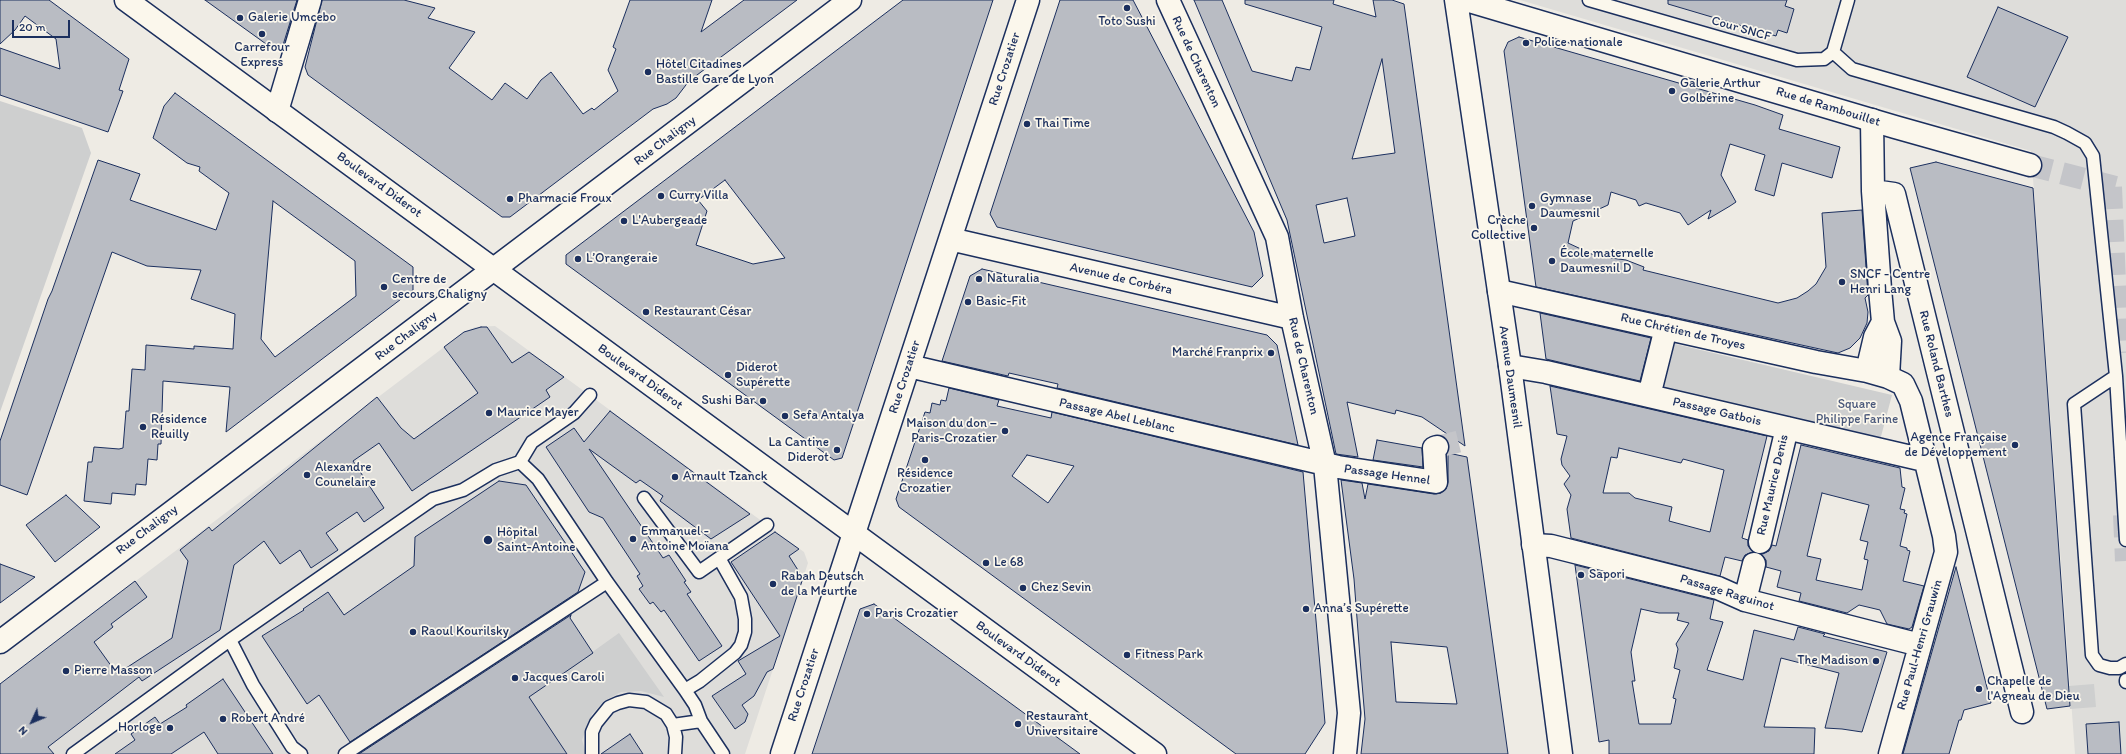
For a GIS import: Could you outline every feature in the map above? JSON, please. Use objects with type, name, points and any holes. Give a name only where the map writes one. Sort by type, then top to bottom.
[{"type":"street","name":"Boulevard Diderot","points":[[126,0],[1155,754]]},
{"type":"street","points":[[277,111],[310,0]]},
{"type":"street","name":"Rue Chaligny","points":[[0,642],[495,270],[850,0]]},
{"type":"street","name":"Rue Crozatier","points":[[782,754],[1028,0]]},
{"type":"street","name":"Rue de Charenton","points":[[1168,0],[1277,237],[1292,318],[1326,466],[1349,713],[1345,754]]},
{"type":"street","name":"Avenue Daumesnil","points":[[1456,0],[1510,366],[1561,754]]},
{"type":"street","name":"Rue de Rambouillet","points":[[1466,0],[2030,165]]},
{"type":"street","points":[[1872,120],[1873,191],[1883,322],[1875,337],[1878,374],[1902,384],[1907,390],[1944,536],[1978,530]]},
{"type":"street","name":"Rue Roland Barthes","points":[[1873,191],[1894,194],[2022,712]]},
{"type":"street","name":"Avenue de Corbéra","points":[[950,239],[1292,318]]},
{"type":"street","name":"Rue Chrétien de Troyes","points":[[1499,291],[1816,362],[1878,374]]},
{"type":"street","points":[[1649,396],[1666,328]]},
{"type":"street","name":"Passage Abel Leblanc","points":[[909,366],[1326,466]]},
{"type":"street","name":"Passage Gatbois","points":[[1510,366],[1522,367],[1924,460]]},
{"type":"street","name":"Rue Maurice Denis","points":[[1760,542],[1787,428]]},
{"type":"street","name":"Passage Hennel","points":[[1326,466],[1436,482],[1434,448],[1437,447]]},
{"type":"street","name":"Rue Paul-Henri Grauwin","points":[[1890,754],[1946,552],[1944,536]]},
{"type":"street","name":"Passage Raguinot","points":[[1533,545],[1551,546],[1718,588],[1745,600],[1920,645]]},
{"type":"street","points":[[1745,600],[1754,564]]},
{"type":"lane","name":"Cour SNCF","points":[[1589,0],[1797,60],[1824,59],[1833,52]]},
{"type":"lane","points":[[1848,0],[1833,52],[1852,69],[2068,132],[2085,143],[2093,156],[2116,376],[2126,540]]},
{"type":"lane","points":[[2116,376],[2074,404],[2092,655],[2099,665],[2110,668],[2119,668],[2126,664]]},
{"type":"lane","points":[[73,754],[230,640],[433,499],[463,490],[496,470],[520,462],[532,442],[574,413],[590,395]]},
{"type":"lane","points":[[520,462],[538,479],[608,582],[685,690],[695,705],[701,721],[723,754]]},
{"type":"lane","points":[[644,498],[699,572],[767,526]]},
{"type":"lane","points":[[685,690],[700,681],[735,653],[741,645],[745,632],[744,612],[741,597],[719,558]]},
{"type":"lane","points":[[345,754],[608,582]]},
{"type":"lane","points":[[230,640],[253,685],[292,747],[300,754]]},
{"type":"lane","points":[[592,754],[592,732],[601,715],[618,703],[629,700],[646,702],[666,714],[673,725],[676,737],[675,754]]},
{"type":"lane","points":[[673,725],[701,721]]},
{"type":"shaded area","points":[[1520,0],[2126,0],[2126,754],[2075,754],[2031,151]]},
{"type":"shaded area","name":"Hôpital Saint-Antoine","points":[[495,326],[804,552],[808,563],[745,754],[0,754],[0,684],[464,332],[475,327]]},
{"type":"green space","points":[[0,101],[82,128],[91,153],[0,412]]},
{"type":"green space","name":"Square Philippe Farine","points":[[1671,343],[1892,395],[1879,444],[1659,391]]},
{"type":"green space","points":[[619,633],[664,697],[641,691],[621,692],[604,701],[592,714],[582,740],[586,754],[567,754],[540,714],[521,703]]},
{"type":"green space","points":[[2094,684],[2096,707],[2070,709],[2069,686]]},
{"type":"building","points":[[0,0],[49,0],[129,59],[119,90],[123,91],[108,132],[0,95],[0,48],[60,69],[56,39],[25,16],[15,30],[0,44]]},
{"type":"building","points":[[205,0],[297,0],[283,45],[273,49]]},
{"type":"building","points":[[322,0],[404,0],[435,8],[428,18],[475,32],[449,68],[492,100],[505,83],[527,99],[541,80],[551,72],[583,114],[592,108],[594,110],[618,91],[608,70],[616,49],[613,47],[630,0],[712,0],[701,32],[744,0],[797,0],[689,81],[676,98],[667,104],[653,109],[510,217],[502,217],[308,75],[305,67]]},
{"type":"building","points":[[903,0],[993,0],[842,458],[834,460],[566,264],[566,255]],"holes":[[[725,180],[785,258],[753,264],[696,245],[707,211],[698,200]]]},
{"type":"building","points":[[1060,0],[1133,0],[1254,232],[1263,276],[1252,287],[997,227],[990,214]]},
{"type":"building","points":[[1194,0],[1222,0],[1252,71],[1292,81],[1296,67],[1310,70],[1322,27],[1245,4],[1245,0],[1334,0],[1333,4],[1376,17],[1373,0],[1392,0],[1404,4],[1465,446],[1422,417],[1396,410],[1395,414],[1347,402],[1358,457],[1336,454],[1287,220]],"holes":[[[1382,59],[1395,153],[1352,159]],[[1347,198],[1355,236],[1324,243],[1316,205]]]},
{"type":"building","points":[[1668,0],[1787,0],[1785,6],[1794,9],[1787,33],[1778,30],[1776,36],[1668,4]]},
{"type":"building","points":[[1998,7],[2068,37],[2035,107],[1967,77]]},
{"type":"building","points":[[1519,37],[1755,105],[1783,115],[1779,129],[1840,147],[1832,178],[1782,163],[1774,196],[1755,190],[1765,155],[1730,144],[1721,175],[1736,202],[1730,206],[1708,219],[1711,210],[1688,225],[1680,213],[1646,203],[1639,206],[1636,200],[1611,192],[1608,205],[1573,221],[1568,243],[1596,256],[1626,260],[1644,267],[1643,270],[1778,303],[1797,298],[1808,291],[1816,284],[1826,267],[1822,213],[1862,210],[1868,295],[1865,298],[1868,312],[1867,323],[1860,338],[1850,348],[1838,353],[1536,287],[1504,51],[1508,42]]},
{"type":"building","points":[[175,93],[413,267],[413,290],[226,432],[230,387],[163,381],[161,444],[158,444],[157,460],[148,459],[146,485],[136,484],[135,495],[112,493],[111,504],[84,501],[88,462],[92,462],[94,447],[123,448],[126,411],[129,411],[132,369],[145,370],[146,345],[194,349],[194,346],[233,349],[235,314],[191,299],[201,270],[147,266],[112,252],[27,495],[0,485],[0,441],[48,299],[98,160],[140,174],[130,200],[216,230],[229,193],[199,171],[200,167],[187,163],[153,138],[164,106]],"holes":[[[273,201],[355,261],[356,296],[275,357],[261,339]]]},
{"type":"building","name":"Agence Française de Développement","points":[[1936,162],[2033,188],[2070,706],[2047,709],[1910,168]]},
{"type":"building","points":[[982,269],[1267,335],[1277,345],[1298,445],[1057,388],[1058,384],[1009,373],[1008,376],[942,361],[970,276]]},
{"type":"building","points":[[1540,313],[1651,338],[1640,381],[1546,359]]},
{"type":"building","points":[[481,327],[487,327],[512,363],[529,352],[564,377],[546,390],[550,397],[412,491],[379,443],[353,461],[384,508],[364,522],[357,512],[326,533],[338,550],[311,568],[300,550],[280,564],[264,541],[234,565],[220,630],[142,681],[139,677],[48,747],[54,754],[0,754],[0,684],[135,581],[147,597],[111,624],[113,627],[94,642],[117,674],[172,638],[188,561],[180,550],[209,527],[212,531],[377,397],[401,428],[414,439],[478,393],[444,347],[464,332]]},
{"type":"building","points":[[1550,386],[1767,436],[1742,538],[1748,540],[1748,546],[1753,552],[1745,555],[1742,561],[1725,557],[1720,576],[1571,538],[1567,509],[1571,495],[1564,484],[1570,476],[1562,465],[1561,459],[1567,436],[1557,434]],"holes":[[[1619,448],[1681,463],[1683,459],[1724,470],[1710,532],[1669,521],[1672,507],[1635,498],[1629,493],[1603,493],[1611,457],[1617,458]]]},
{"type":"building","points":[[949,388],[999,400],[997,406],[1051,418],[1052,412],[1303,472],[1325,723],[1305,754],[1236,754],[899,507],[896,499],[925,412],[930,413],[932,403],[940,405],[941,400],[946,401]],"holes":[[[1027,455],[1074,466],[1048,503],[1012,476]]]},
{"type":"building","points":[[610,411],[750,514],[711,539],[660,501],[663,496],[640,480],[636,483],[589,449],[663,558],[669,555],[686,581],[684,582],[691,592],[687,594],[722,646],[699,661],[664,610],[661,612],[653,602],[650,604],[639,589],[643,586],[637,576],[640,574],[603,518],[589,512],[546,447],[574,428],[584,442]]},
{"type":"building","points":[[1377,440],[1422,448],[1423,467],[1373,460]]},
{"type":"building","points":[[1801,445],[1900,468],[1902,487],[1905,488],[1900,509],[1905,510],[1904,513],[1907,514],[1900,546],[1907,548],[1907,550],[1910,551],[1903,581],[1924,586],[1912,627],[1909,629],[1887,624],[1880,610],[1859,605],[1847,613],[1799,601],[1801,593],[1777,587],[1781,571],[1766,567],[1766,560],[1761,554],[1769,551],[1772,545],[1776,546]],"holes":[[[1822,493],[1869,505],[1860,540],[1868,542],[1864,559],[1868,560],[1862,590],[1816,580],[1821,559],[1807,556]]]},
{"type":"building","points":[[1448,453],[1467,457],[1508,754],[1361,754],[1365,719],[1354,579],[1341,480],[1362,483],[1365,499],[1368,484],[1434,494],[1441,493],[1446,489],[1448,482]],"holes":[[[1391,642],[1447,647],[1457,704],[1396,702]]]},
{"type":"building","points":[[499,481],[526,485],[585,572],[578,592],[350,742],[319,695],[307,704],[262,636],[304,610],[303,609],[328,592],[344,615],[414,566],[415,537]]},
{"type":"building","points":[[66,495],[100,527],[55,562],[26,525]]},
{"type":"building","name":"Rabah Deutsch de la Meurthe","points":[[775,532],[799,549],[789,556],[803,578],[773,669],[767,672],[754,696],[742,705],[748,714],[745,722],[735,729],[712,696],[746,674],[738,661],[780,636],[731,562]]},
{"type":"building","points":[[0,564],[35,577],[0,603]]},
{"type":"building","points":[[1575,565],[1714,600],[1710,619],[1723,622],[1707,670],[1743,680],[1754,630],[1794,640],[1798,627],[1825,634],[1823,636],[1887,652],[1862,732],[1825,728],[1839,673],[1781,658],[1764,727],[1815,728],[1814,754],[1609,754],[1609,740],[1599,742]],"holes":[[[1641,609],[1659,613],[1679,613],[1677,620],[1689,623],[1676,644],[1678,649],[1674,668],[1680,670],[1673,698],[1676,699],[1671,724],[1639,724],[1632,681],[1635,681],[1631,652]]]},
{"type":"building","points":[[1956,567],[1991,703],[1964,710],[1961,720],[1959,720],[1949,754],[1903,754]]},
{"type":"building","points":[[874,604],[1080,754],[812,754],[860,609]]},
{"type":"building","name":"Jacques Caroli","points":[[571,615],[570,618],[593,653],[529,697],[567,754],[359,754]]},
{"type":"building","name":"Robert André","points":[[223,679],[273,754],[218,754],[204,732],[171,754],[115,754],[135,740],[131,734],[155,717],[160,724],[187,707],[186,705]]},
{"type":"building","points":[[2119,722],[2121,754],[2088,754],[2086,724]]},
{"type":"building","points":[[630,734],[643,754],[601,754]]},
{"type":"tunnel","points":[[2030,165],[2119,188]]},
{"type":"tunnel","points":[[2111,187],[2118,353]]},
{"type":"tunnel","points":[[1437,447],[1465,440]]},
{"type":"tunnel","points":[[2124,515],[2126,561]]},
{"type":"place","name":"Toto Sushi","points":[[1127,8]]},
{"type":"place","name":"Galerie Umcebo","points":[[240,18]]},
{"type":"place","name":"Carrefour Express","points":[[262,34]]},
{"type":"place","name":"Police nationale","points":[[1526,43]]},
{"type":"place","name":"Hôtel Citadines Bastille Gare de Lyon","points":[[648,72]]},
{"type":"place","name":"Galerie Arthur Golbérine","points":[[1672,91]]},
{"type":"place","name":"Thai Time","points":[[1027,124]]},
{"type":"place","name":"Curry Villa","points":[[661,196]]},
{"type":"place","name":"Pharmacie Froux","points":[[510,199]]},
{"type":"place","name":"Gymnase Daumesnil","points":[[1532,206]]},
{"type":"place","name":"L'Aubergeade","points":[[624,221]]},
{"type":"place","name":"Crèche Collective","points":[[1534,228]]},
{"type":"place","name":"L’Orangeraie","points":[[578,259]]},
{"type":"place","name":"École maternelle Daumesnil D","points":[[1552,261]]},
{"type":"place","name":"Naturalia","points":[[979,279]]},
{"type":"place","name":"SNCF - Centre Henri Lang","points":[[1842,282]]},
{"type":"place","name":"Centre de secours Chaligny","points":[[384,287]]},
{"type":"place","name":"Basic-Fit","points":[[968,302]]},
{"type":"place","name":"Restaurant César","points":[[646,312]]},
{"type":"place","name":"Marché Franprix","points":[[1271,353]]},
{"type":"place","name":"Diderot Supérette","points":[[728,375]]},
{"type":"place","name":"Sushi Bar","points":[[763,401]]},
{"type":"place","name":"Maurice Mayer","points":[[489,413]]},
{"type":"place","name":"Sefa Antalya","points":[[785,416]]},
{"type":"place","name":"Résidence Reuilly","points":[[143,427]]},
{"type":"place","name":"Maison du don – Paris-Crozatier","points":[[1005,431]]},
{"type":"place","name":"Agence Française de Développement","points":[[2015,445]]},
{"type":"place","name":"La Cantine Diderot","points":[[837,450]]},
{"type":"place","name":"Résidence Crozatier","points":[[925,460]]},
{"type":"place","name":"Alexandre Counelaire","points":[[307,475]]},
{"type":"place","name":"Arnault Tzanck","points":[[675,477]]},
{"type":"place","name":"Emmanuel - Antoine Moïana","points":[[633,539]]},
{"type":"place","name":"Hôpital Saint-Antoine","points":[[488,540]]},
{"type":"place","name":"Le 68","points":[[986,563]]},
{"type":"place","name":"Sapori","points":[[1581,575]]},
{"type":"place","name":"Rabah Deutsch de la Meurthe","points":[[773,584]]},
{"type":"place","name":"Chez Sevin","points":[[1023,588]]},
{"type":"place","name":"Anna’s Supérette","points":[[1306,609]]},
{"type":"place","name":"Paris Crozatier","points":[[867,614]]},
{"type":"place","name":"Raoul Kourilsky","points":[[413,632]]},
{"type":"place","name":"Fitness Park","points":[[1127,655]]},
{"type":"place","name":"The Madison","points":[[1876,661]]},
{"type":"place","name":"Pierre Masson","points":[[66,671]]},
{"type":"place","name":"Jacques Caroli","points":[[515,678]]},
{"type":"place","name":"Chapelle de l'Agneau de Dieu","points":[[1979,689]]},
{"type":"place","name":"Robert André","points":[[223,719]]},
{"type":"place","name":"Restaurant Universitaire","points":[[1018,724]]},
{"type":"place","name":"Horloge","points":[[170,728]]}]
